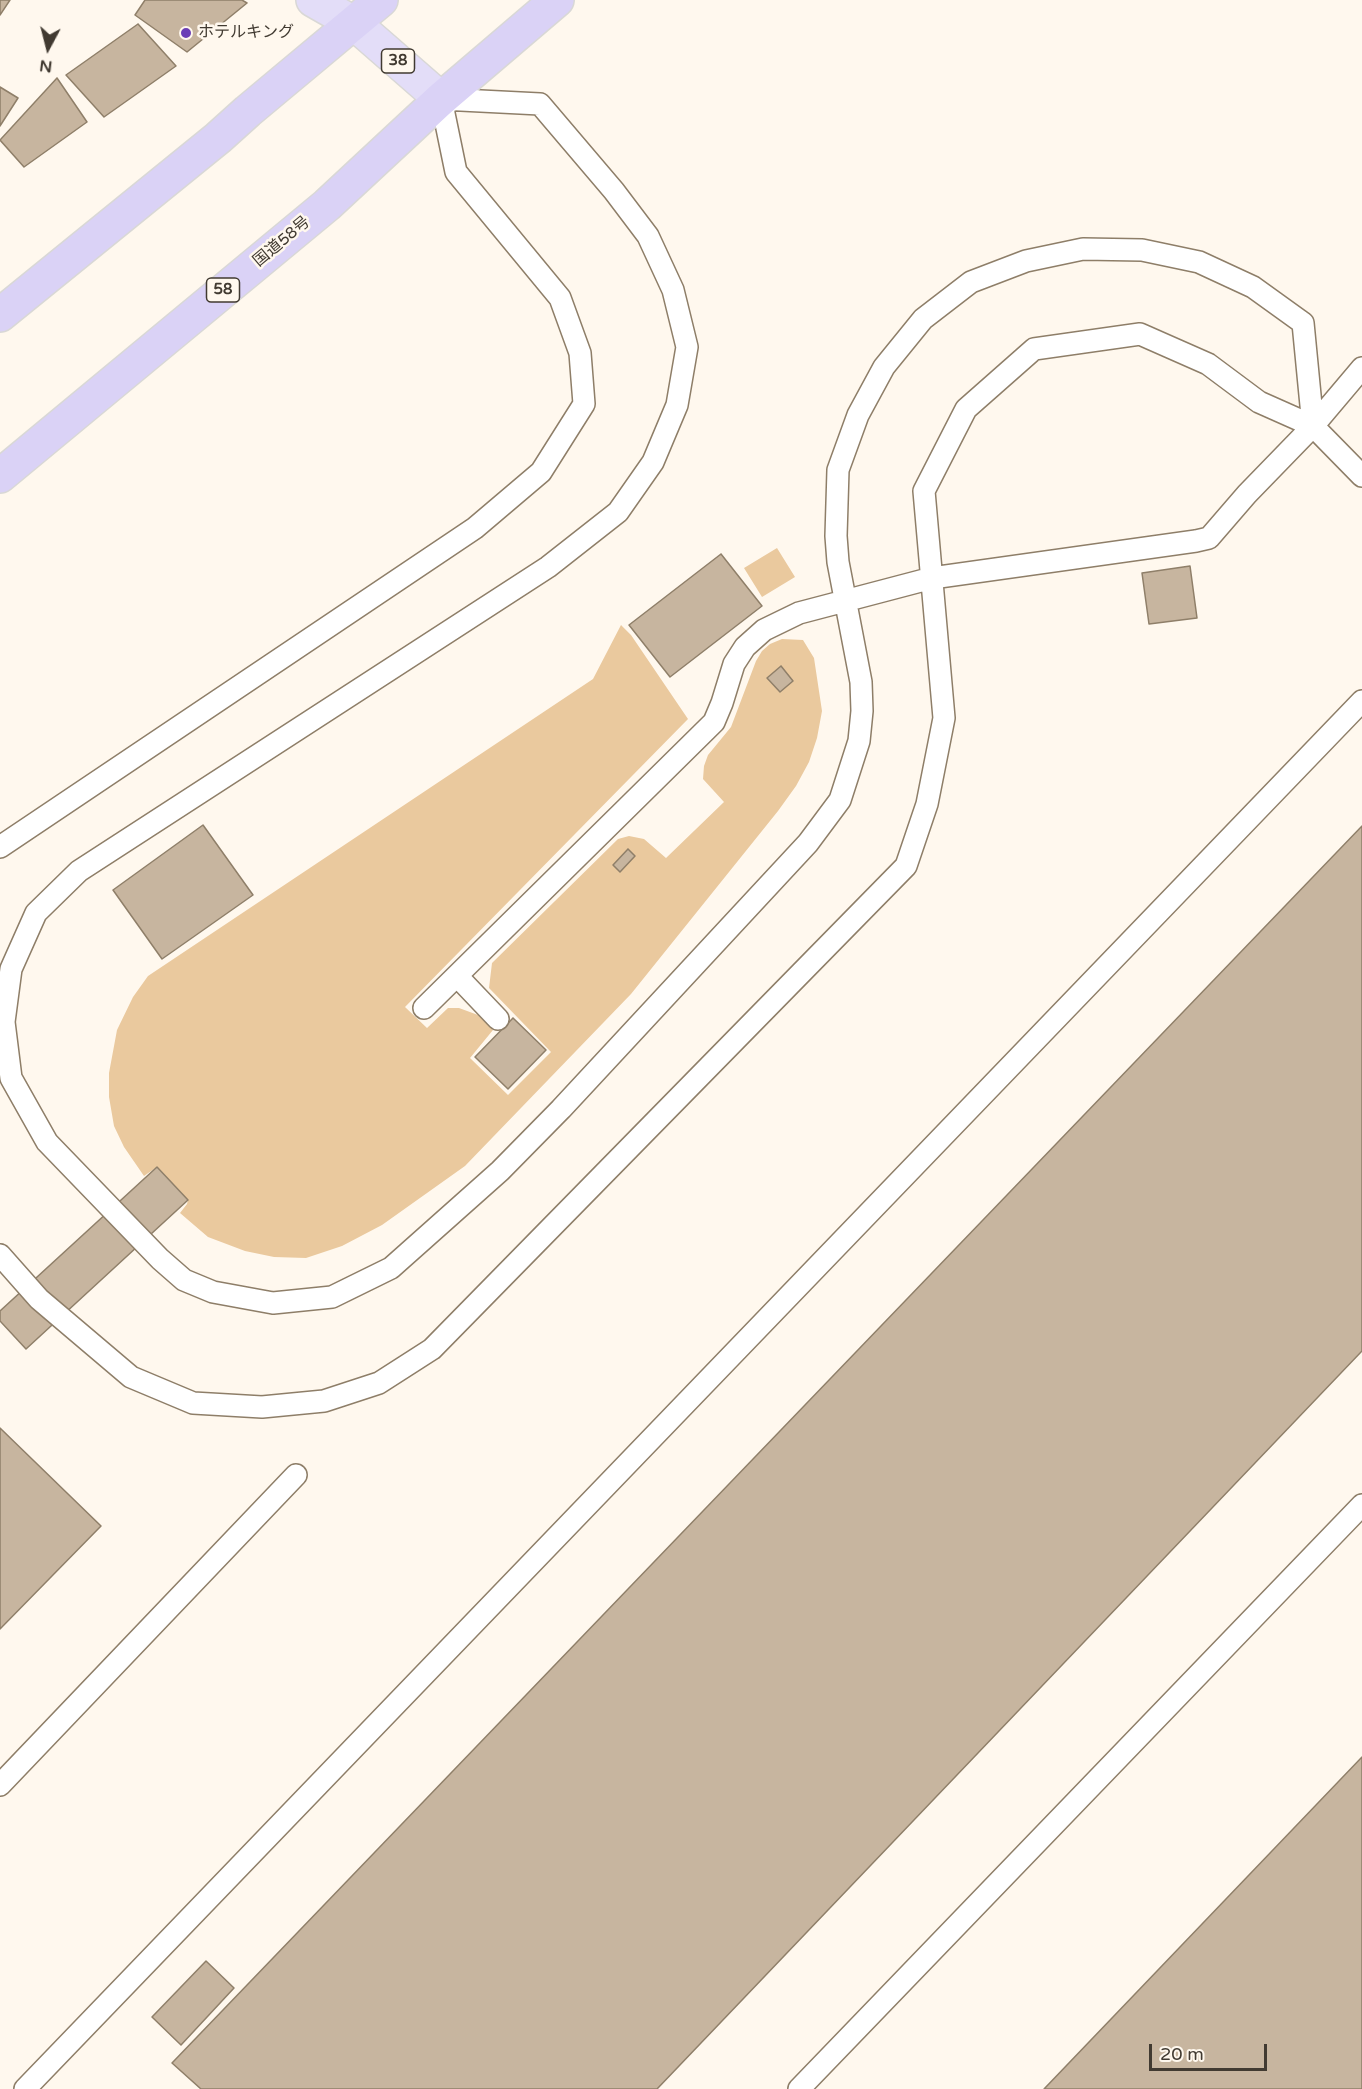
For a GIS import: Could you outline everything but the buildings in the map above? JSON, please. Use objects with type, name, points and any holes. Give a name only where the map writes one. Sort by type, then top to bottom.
[{"type":"highway","points":[[0,315],[218,138],[381,0]]},
{"type":"highway","name":"国道58号","points":[[0,476],[327,205],[441,99],[556,0]]},
{"type":"main road","name":"38","points":[[313,0],[355,24],[441,99]]},
{"type":"lane","points":[[0,847],[475,528],[541,472],[584,404],[580,353],[560,298],[456,172],[441,99],[540,104],[614,191],[648,236],[673,290],[687,347],[677,405],[653,462],[618,512],[548,567],[79,871],[36,913],[12,969],[4,1022],[11,1078],[47,1142],[168,1266],[184,1280],[213,1292],[273,1303],[332,1297],[391,1269],[500,1171],[561,1109],[808,843],[840,800],[859,741],[862,711],[861,682],[845,602],[837,545],[838,470],[858,415],[884,367],[923,319],[971,282],[1026,261],[1083,249],[1142,250],[1199,262],[1253,287],[1303,323],[1313,426]]},
{"type":"lane","points":[[0,1255],[39,1299],[131,1377],[193,1403],[262,1407],[324,1401],[379,1383],[432,1349],[906,866],[927,804],[944,717],[924,491],[966,410],[1034,350],[1140,334],[1208,364],[1259,402],[1313,426],[1362,476]]},
{"type":"lane","points":[[424,1008],[714,722],[723,703],[734,664],[745,647],[764,630],[799,613],[932,578],[1209,538],[1247,494],[1313,426],[1362,369]]},
{"type":"lane","points":[[25,2089],[1362,701]]},
{"type":"lane","points":[[457,976],[498,1019]]},
{"type":"lane","points":[[0,1785],[296,1475]]},
{"type":"lane","points":[[799,2089],[1362,1505]]},
{"type":"shaded area","points":[[777,548],[795,577],[762,597],[744,568]]},
{"type":"shaded area","points":[[621,625],[631,635],[688,719],[405,1007],[427,1028],[448,1008],[459,1008],[478,1015],[493,1030],[470,1058],[508,1095],[551,1052],[489,988],[492,963],[618,839],[629,836],[644,839],[666,858],[724,802],[703,779],[704,766],[708,755],[731,727],[762,651],[770,644],[782,639],[803,640],[814,658],[822,711],[817,738],[809,762],[796,786],[631,994],[465,1166],[382,1225],[342,1246],[306,1258],[274,1257],[245,1251],[208,1237],[180,1213],[188,1200],[157,1167],[144,1176],[124,1147],[114,1126],[109,1097],[109,1073],[117,1030],[133,997],[148,976],[593,679]]},
{"type":"place","name":"ホテルキング","points":[[186,33]]}]
